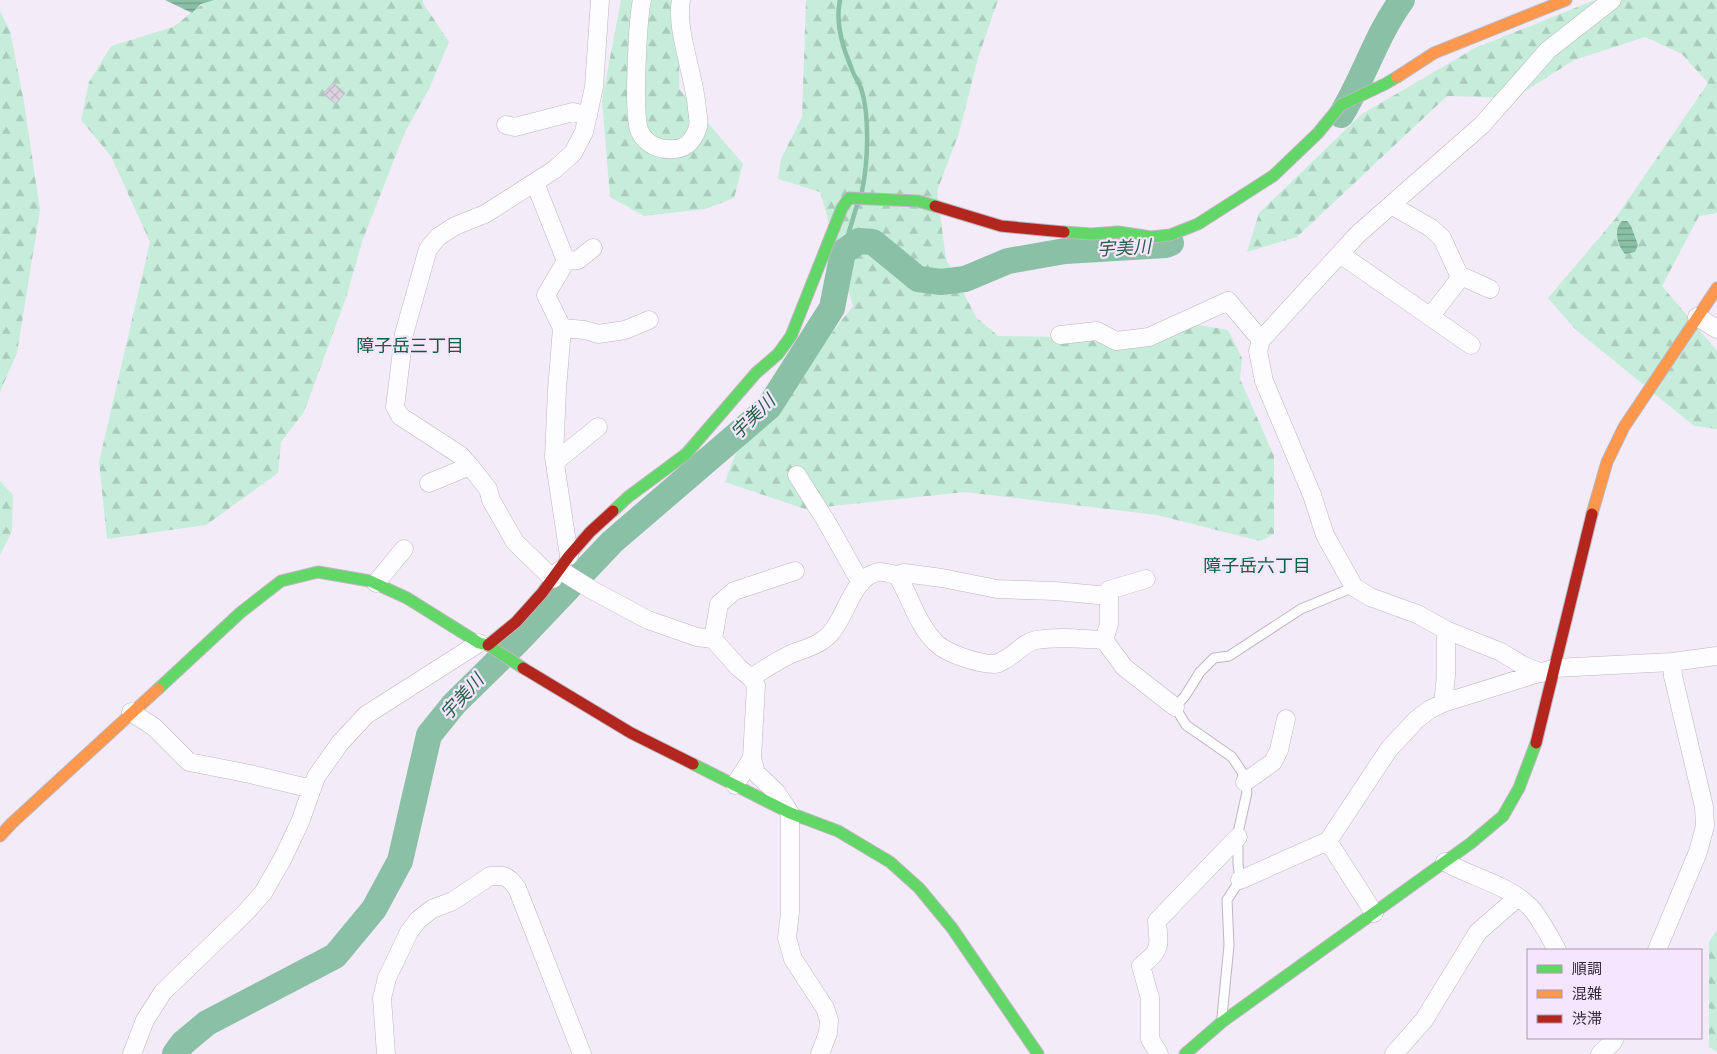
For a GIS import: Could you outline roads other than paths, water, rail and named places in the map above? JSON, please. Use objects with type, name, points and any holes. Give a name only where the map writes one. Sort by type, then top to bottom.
[{"type":"street","points":[[600,0],[594,87],[584,132],[573,153],[554,170],[485,214],[455,226],[438,237],[428,249],[404,334],[395,407],[400,416],[460,455],[470,466],[488,489],[491,500],[514,542],[562,570],[586,587],[648,620],[697,637],[713,639],[756,685],[752,758],[756,772],[776,792],[790,813],[790,912],[787,938],[793,959],[824,1008],[829,1020],[828,1033],[820,1054]]},
{"type":"street","points":[[642,0],[637,55],[639,132],[652,146],[668,150],[682,149],[692,142],[699,125],[697,102],[682,30],[680,7],[682,0]]},
{"type":"street","points":[[132,1054],[145,1020],[163,992],[245,914],[263,894],[300,822],[316,777],[340,743],[366,715],[487,645],[516,622],[562,570],[590,532],[628,497],[686,454],[756,373],[778,354],[791,336],[818,273],[842,208],[850,198],[918,201],[1001,226],[1091,234],[1118,232],[1151,237],[1170,234],[1198,224],[1273,176],[1318,133],[1341,105],[1385,84],[1434,53],[1566,0]]},
{"type":"street","points":[[1548,671],[1524,666],[1501,652],[1446,630],[1417,614],[1370,597],[1354,587],[1324,535],[1312,495],[1264,381],[1258,351],[1261,340],[1358,234],[1482,125],[1548,50],[1612,0]]},
{"type":"street","points":[[506,126],[515,127],[573,112],[588,116]]},
{"type":"street","points":[[535,183],[566,261]]},
{"type":"street","points":[[1392,205],[1431,228],[1442,238],[1459,275],[1457,282],[1430,317]]},
{"type":"street","points":[[566,261],[578,260],[593,248]]},
{"type":"street","points":[[1340,254],[1471,345]]},
{"type":"street","points":[[562,570],[555,462],[557,390],[562,328],[546,295],[566,261]]},
{"type":"street","points":[[1459,275],[1490,289]]},
{"type":"street","points":[[1186,1054],[1222,1022],[1471,843],[1503,816],[1519,788],[1534,750],[1548,671],[1607,462],[1624,427],[1717,288]]},
{"type":"street","points":[[1060,334],[1097,331],[1116,341],[1149,337],[1228,301],[1261,340]]},
{"type":"street","points":[[1697,318],[1717,329]]},
{"type":"street","points":[[562,328],[584,330],[598,334],[625,330],[649,320]]},
{"type":"street","points":[[555,462],[598,427]]},
{"type":"street","points":[[429,483],[470,466]]},
{"type":"street","points":[[797,475],[861,583]]},
{"type":"street","points":[[376,583],[404,549]]},
{"type":"street","points":[[713,639],[719,604],[734,591],[794,571]]},
{"type":"street","points":[[0,836],[131,712],[240,613],[281,581],[318,572],[370,581],[407,598],[632,733],[790,813],[838,831],[890,862],[919,888],[952,928],[1038,1054]]},
{"type":"street","points":[[751,678],[773,664],[823,640],[836,627],[861,583],[879,572],[897,576],[904,573],[942,578],[998,589],[1055,591],[1109,596]]},
{"type":"street","points":[[897,576],[907,590],[919,621],[938,645],[973,661],[995,664],[1006,659],[1033,640],[1061,637],[1104,640],[1124,667],[1175,707]]},
{"type":"street","points":[[1104,640],[1109,624],[1109,590],[1146,580]]},
{"type":"street","points":[[1444,702],[1446,630]]},
{"type":"street","points":[[1240,880],[1328,841],[1389,749],[1416,720],[1428,710],[1444,702],[1548,671],[1672,662],[1717,656]]},
{"type":"street","points":[[1656,949],[1698,852],[1705,826],[1704,807],[1673,676],[1672,662]]},
{"type":"street","points":[[131,712],[154,727],[189,762],[312,789]]},
{"type":"street","points":[[1245,782],[1273,762],[1279,750],[1286,719]]},
{"type":"street","points":[[735,785],[752,758]]},
{"type":"street","points":[[1159,1054],[1150,1039],[1150,998],[1141,966],[1156,954],[1158,944],[1157,921],[1238,837]]},
{"type":"street","points":[[1328,841],[1374,913]]},
{"type":"street","points":[[1445,862],[1507,890],[1530,907],[1556,949]]},
{"type":"street","points":[[386,1054],[382,998],[387,978],[409,932],[418,920],[432,909],[453,901],[490,876],[504,876],[517,888],[582,1054]]},
{"type":"street","points":[[1394,1054],[1424,1020],[1478,932],[1517,898]]},
{"type":"street","points":[[1600,1054],[1614,1039]]},
{"type":"lane","points":[[1222,1022],[1229,945],[1228,900],[1240,880],[1238,837],[1247,792],[1242,772],[1232,757],[1186,725],[1175,707],[1185,696],[1200,672],[1214,658],[1229,656],[1301,609],[1354,587]]},
{"type":"waterway","points":[[840,0],[838,17],[842,43],[861,88],[866,112],[867,153],[862,191]]},
{"type":"waterway","name":"宇美川","points":[[1341,115],[1357,86],[1377,42],[1402,0]]},
{"type":"waterway","points":[[843,252],[857,205]]},
{"type":"waterway","name":"宇美川","points":[[175,1054],[183,1043],[207,1023],[335,956],[374,909],[400,861],[429,735],[454,704],[516,643],[612,542],[769,407],[832,308],[843,252],[859,241],[873,242],[918,279],[941,282],[965,279],[1008,261],[1065,251],[1166,245],[1171,243]]},
{"type":"district","name":"障子岳三丁目","points":[[410,346]]},
{"type":"district","name":"障子岳六丁目","points":[[1257,566]]}]
